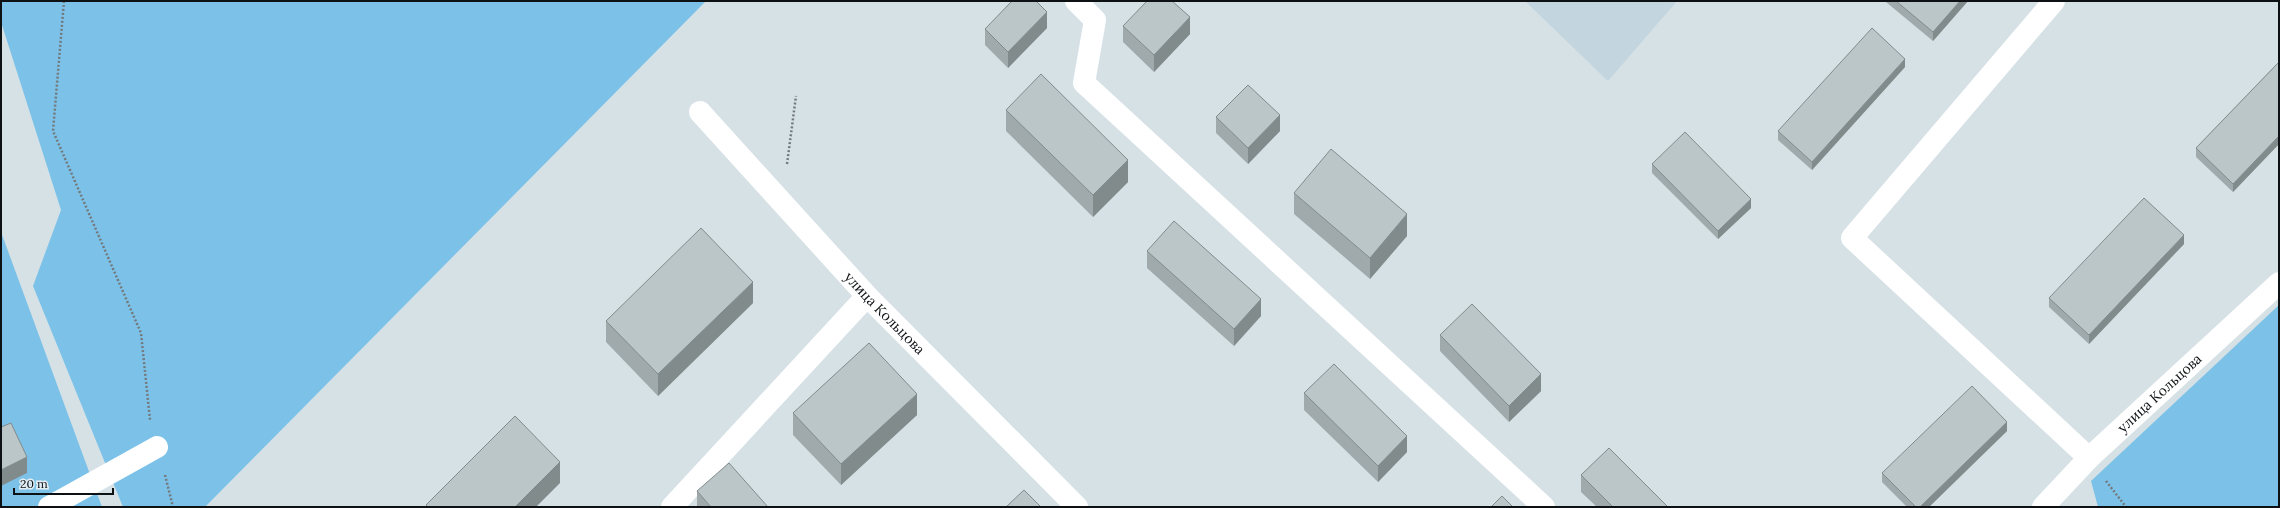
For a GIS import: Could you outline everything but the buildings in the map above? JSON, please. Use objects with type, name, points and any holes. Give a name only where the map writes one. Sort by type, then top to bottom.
[{"type":"street","points":[[1076,1],[1095,20],[1084,83],[1544,507]]},
{"type":"street","points":[[2054,1],[1852,238],[2089,458]]},
{"type":"street","name":"улица Кольцова","points":[[700,112],[867,296],[1077,507]]},
{"type":"street","name":"улица Кольцова","points":[[2043,507],[2089,458],[2279,283]]},
{"type":"street","points":[[672,507],[867,296]]},
{"type":"street","points":[[49,507],[157,447]]},
{"type":"path","points":[[64,1],[53,131],[141,333],[151,424],[173,507]]},
{"type":"path","points":[[781,202],[796,96]]},
{"type":"shaded area","points":[[1,1],[706,1],[205,507],[123,507],[33,286],[61,210],[1,22]]},
{"type":"shaded area","points":[[1525,1],[1677,1],[1608,81]]},
{"type":"shaded area","points":[[1,232],[102,507],[1,507]]},
{"type":"shaded area","points":[[2279,305],[2279,507],[2098,507],[2091,481]]}]
